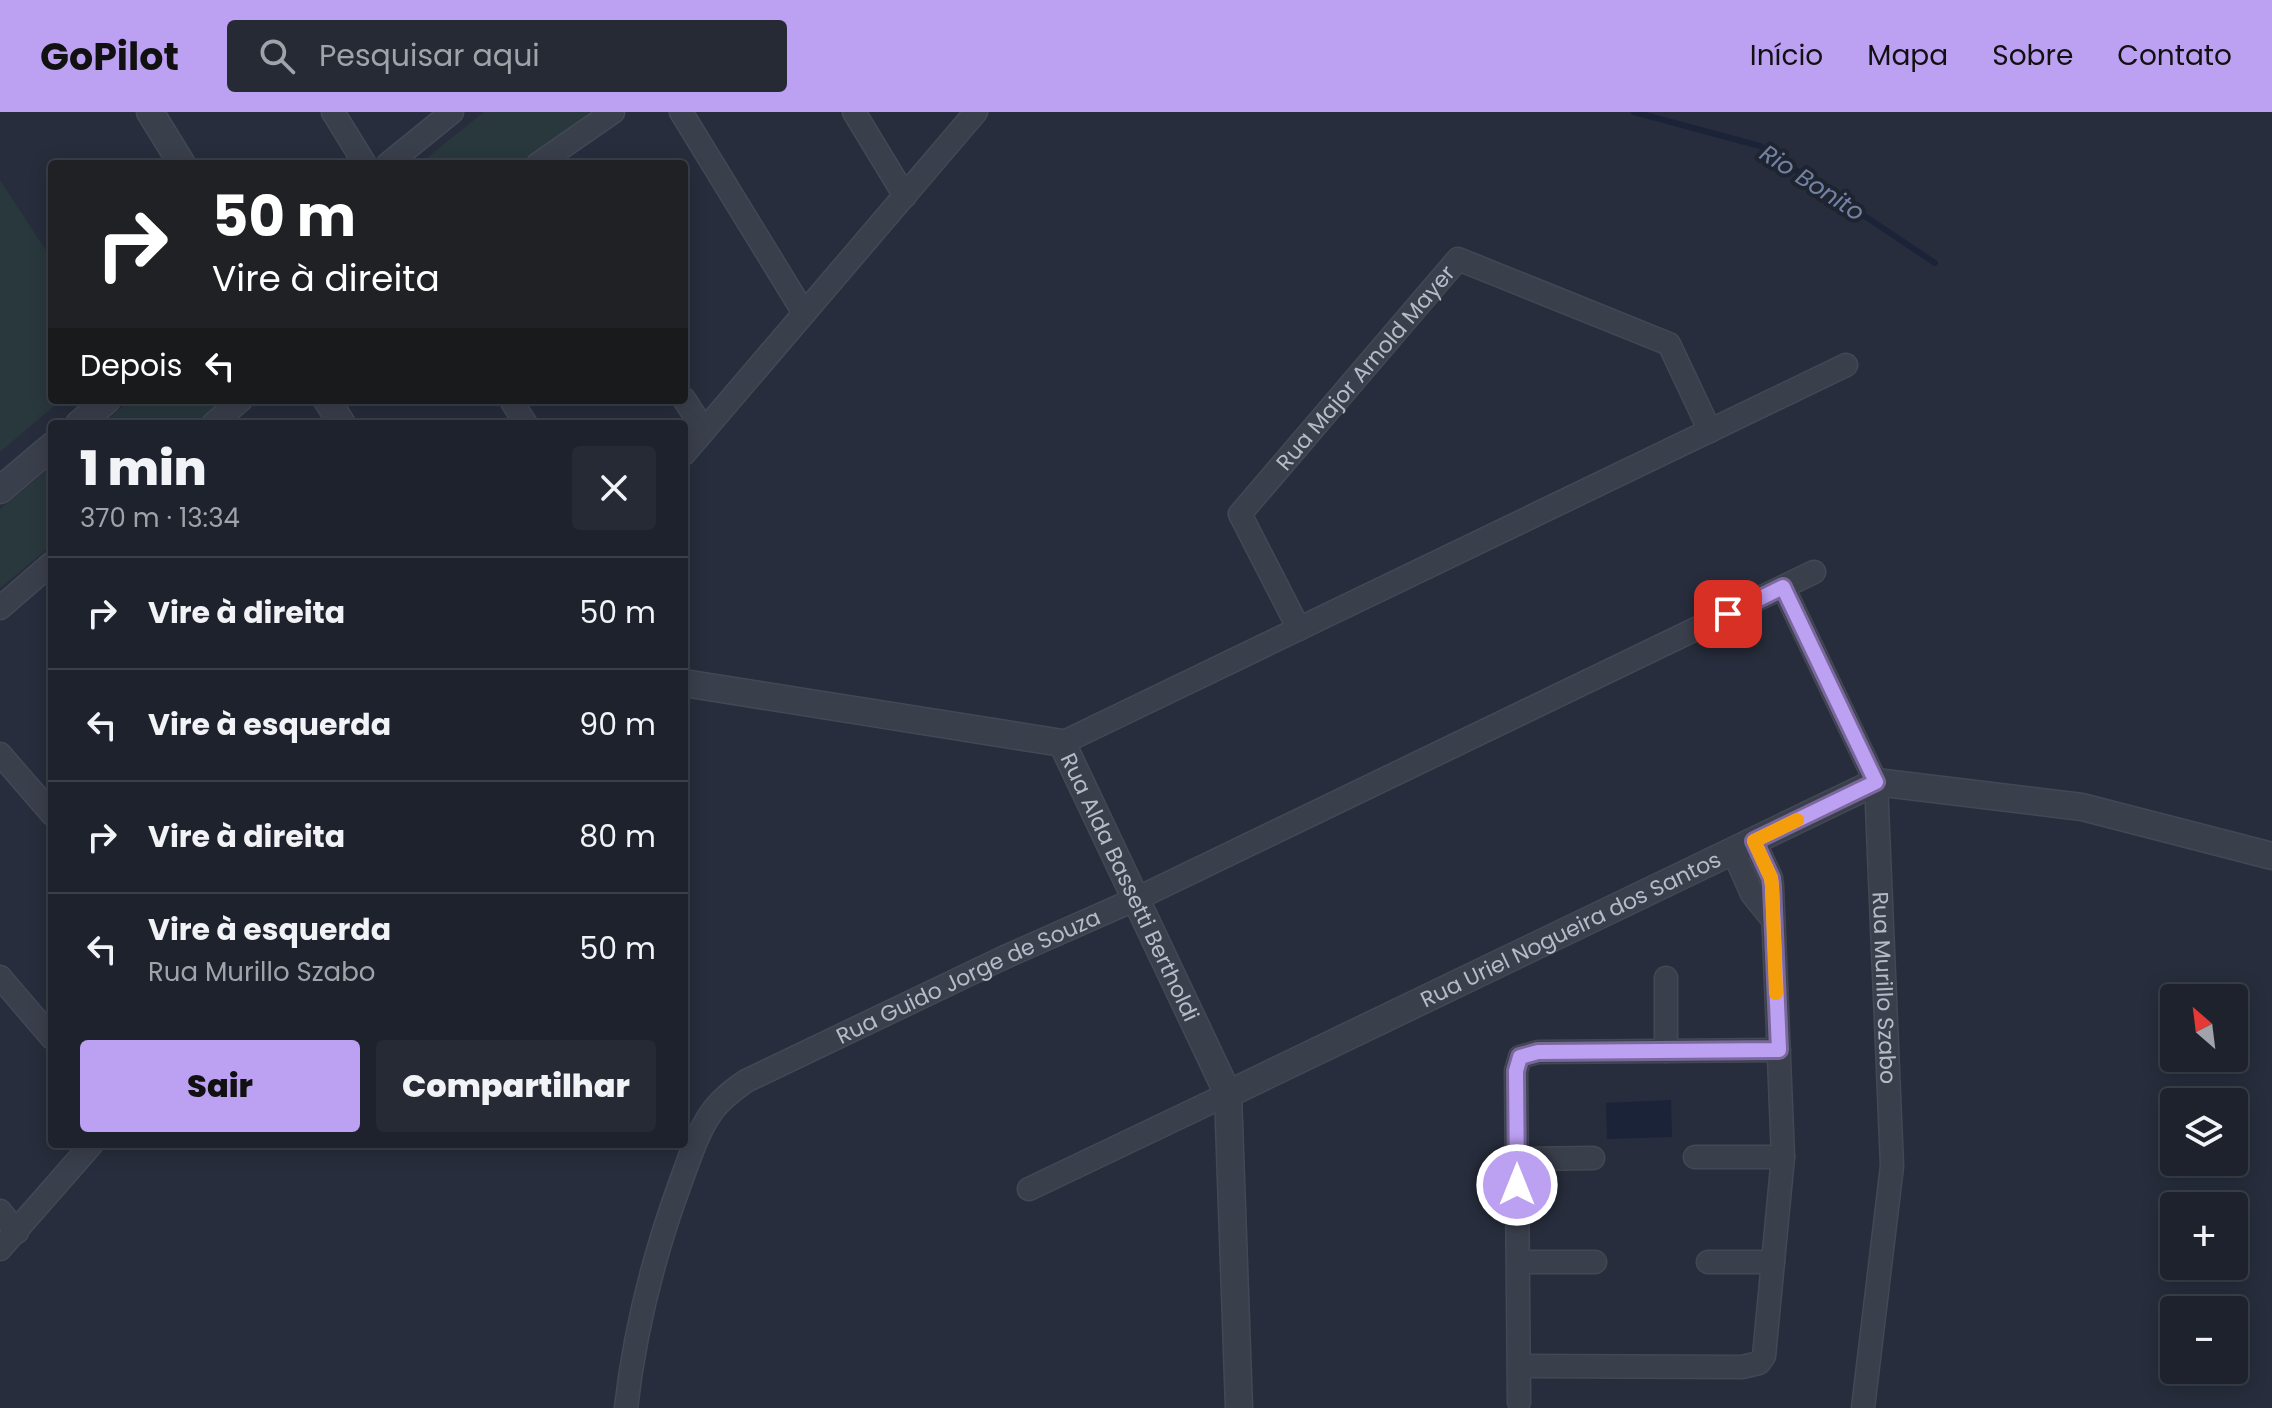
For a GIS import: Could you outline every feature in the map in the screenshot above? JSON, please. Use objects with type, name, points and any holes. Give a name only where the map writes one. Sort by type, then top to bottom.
[{"type":"street","points":[[150,112],[180,160]]},
{"type":"street","points":[[333,112],[363,160]]},
{"type":"street","points":[[393,160],[452,112]]},
{"type":"street","points":[[544,160],[613,112]]},
{"type":"street","points":[[681,112],[804,313]]},
{"type":"street","points":[[854,112],[905,196]]},
{"type":"street","points":[[688,449],[976,112]]},
{"type":"street","name":"Rua Major Arnold Mayer","points":[[1299,629],[1240,514],[1458,259],[1669,344],[1710,431]]},
{"type":"street","points":[[1062,743],[1846,365]]},
{"type":"street","points":[[84,420],[102,404]]},
{"type":"street","points":[[218,420],[236,404]]},
{"type":"street","points":[[687,404],[704,430]]},
{"type":"street","points":[[0,490],[48,449]]},
{"type":"street","name":"Rua Guido Jorge de Souza","points":[[626,1408],[636,1333],[665,1224],[703,1127],[727,1095],[746,1081],[1017,951],[1136,899],[1814,572]]},
{"type":"street","points":[[0,608],[48,573]]},
{"type":"street","name":"Rua Murillo Szabo","points":[[1783,587],[1876,782],[1892,1166],[1863,1408]]},
{"type":"street","name":"Rua Alda Bassetti Bertholdi","points":[[688,684],[1062,743],[1228,1094],[1239,1408]]},
{"type":"street","points":[[0,754],[48,809]]},
{"type":"street","points":[[1876,782],[2082,807],[2272,856]]},
{"type":"street","name":"Rua Uriel Nogueira dos Santos","points":[[1029,1189],[1876,782]]},
{"type":"street","points":[[1519,1366],[1752,1366],[1759,1363],[1766,1349],[1783,1157],[1779,1050],[1771,878],[1743,846]]},
{"type":"street","points":[[0,977],[48,1033]]},
{"type":"street","points":[[1666,978],[1666,1051]]},
{"type":"street","points":[[1519,1402],[1516,1071],[1520,1057],[1538,1052],[1779,1050]]},
{"type":"street","points":[[0,1249],[89,1148]]},
{"type":"street","points":[[1695,1157],[1783,1157]]},
{"type":"street","points":[[1517,1159],[1593,1158]]},
{"type":"street","points":[[0,1211],[17,1232]]},
{"type":"street","points":[[1518,1262],[1595,1262]]},
{"type":"street","points":[[1708,1262],[1773,1262]]},
{"type":"shaded area","points":[[484,112],[591,112],[525,160],[424,160]]},
{"type":"shaded area","points":[[0,180],[48,254],[48,404],[56,404],[0,452]]},
{"type":"shaded area","points":[[126,404],[223,404],[204,420],[107,420]]},
{"type":"shaded area","points":[[48,469],[48,548],[0,588],[0,509]]},
{"type":"water","points":[[1671,1100],[1672,1137],[1607,1139],[1606,1103]]},
{"type":"waterway","name":"Rio Bonito","points":[[1634,112],[1760,146],[1935,263]]},
{"type":"slow traffic","points":[[1776,993],[1771,878],[1754,841],[1797,820]]},
{"type":"route","points":[[1517,1185],[1516,1071],[1520,1057],[1538,1052],[1779,1050],[1772,886],[1754,841],[1876,782],[1783,587],[1728,614]]}]
